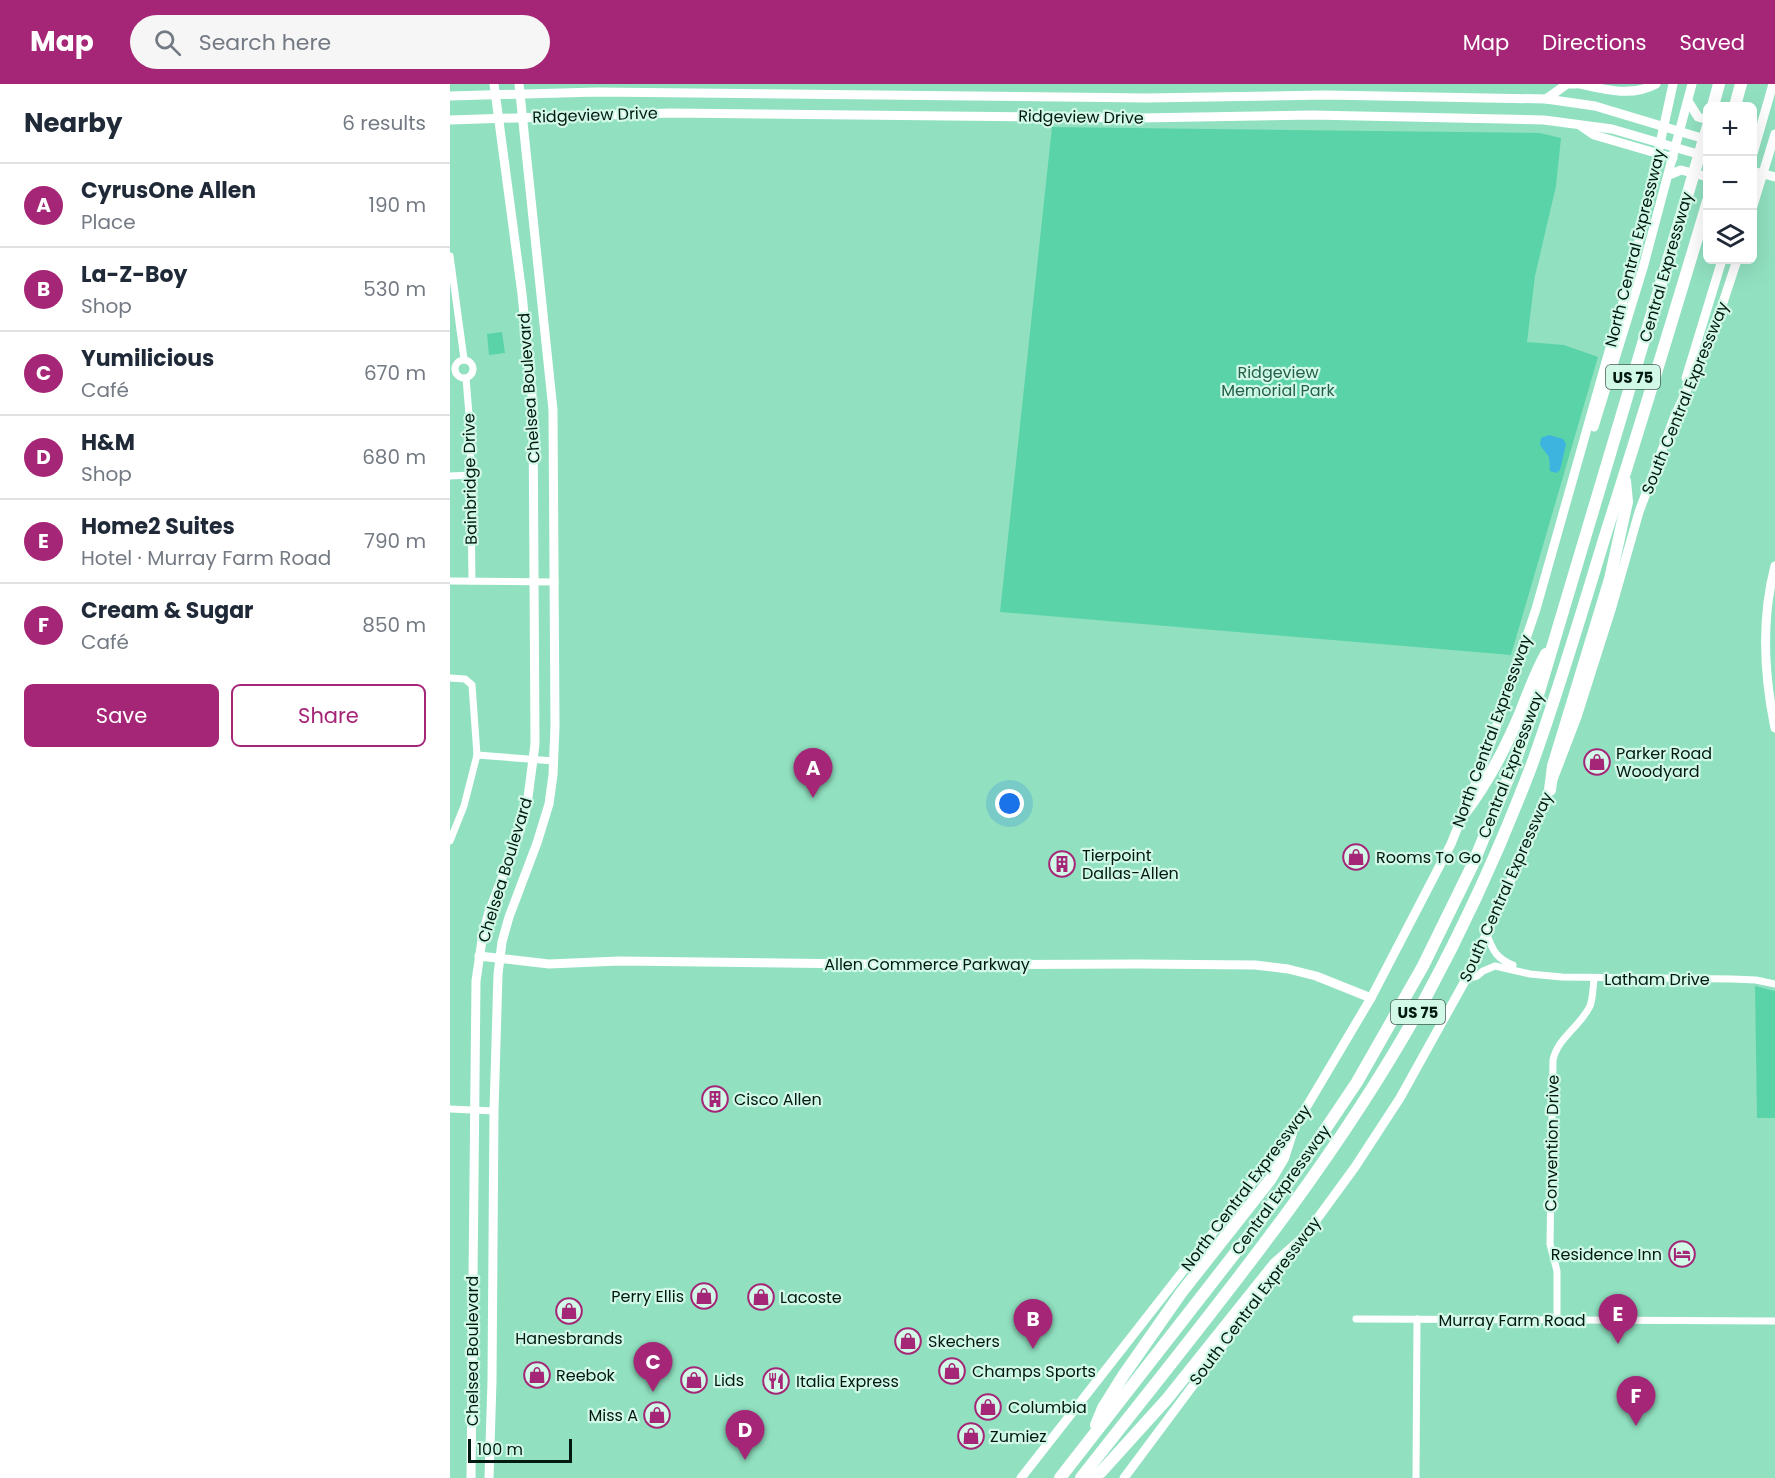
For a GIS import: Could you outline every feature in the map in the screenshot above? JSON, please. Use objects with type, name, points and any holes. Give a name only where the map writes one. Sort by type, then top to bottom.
[{"type":"highway","points":[[1714,102],[1719,84]]},
{"type":"highway","points":[[1736,102],[1741,84]]},
{"type":"highway","name":"Central Expressway","points":[[1060,1478],[1257,1225],[1302,1164],[1357,1082],[1394,1020],[1437,939],[1478,854],[1515,762],[1557,635],[1703,140]]},
{"type":"highway","name":"Central Expressway","points":[[1083,1478],[1305,1189],[1362,1106],[1426,996],[1483,883],[1525,782],[1556,694],[1704,210]]},
{"type":"highway","points":[[1551,790],[1553,766],[1610,579],[1627,502],[1624,476]]},
{"type":"highway","points":[[1465,812],[1482,790],[1520,713],[1533,676],[1557,635]]},
{"type":"highway","points":[[1089,1441],[1103,1408],[1123,1376],[1181,1293],[1270,1180],[1283,1158],[1291,1133]]},
{"type":"highway","points":[[1083,1478],[1101,1472],[1167,1399],[1275,1264],[1300,1242]]},
{"type":"main road","name":"Chelsea Boulevard","points":[[471,1478],[474,1011],[479,956],[492,901],[524,815],[534,759],[535,443],[522,294],[494,84]]},
{"type":"main road","name":"Chelsea Boulevard","points":[[489,1478],[497,986],[509,917],[549,804],[555,726],[553,410],[519,84]]},
{"type":"main road","points":[[1546,99],[1567,84],[1633,92],[1645,90],[1656,84]]},
{"type":"main road","name":"North Central Expressway","points":[[1021,1478],[1291,1133],[1371,998],[1433,881],[1465,812],[1522,654],[1634,263],[1672,84]]},
{"type":"main road","points":[[1576,467],[1590,438],[1643,268],[1692,84]]},
{"type":"main road","points":[[1757,128],[1773,84]]},
{"type":"main road","name":"Ridgeview Drive","points":[[450,96],[608,92],[1546,99],[1572,101],[1703,139]]},
{"type":"main road","points":[[1036,117],[1037,97]]},
{"type":"main road","points":[[1417,117],[1418,97]]},
{"type":"main road","points":[[1688,101],[1698,117],[1703,119]]},
{"type":"main road","name":"Ridgeview Drive","points":[[450,120],[670,113],[1140,118],[1312,115],[1544,120],[1612,129],[1674,153],[1703,157]]},
{"type":"main road","points":[[1757,193],[1775,134]]},
{"type":"main road","points":[[1757,156],[1775,160]]},
{"type":"main road","points":[[1669,175],[1681,170],[1703,176]]},
{"type":"main road","points":[[1757,172],[1775,177]]},
{"type":"main road","points":[[1674,418],[1721,264]]},
{"type":"main road","name":"South Central Expressway","points":[[1124,1478],[1355,1167],[1400,1098],[1466,979],[1551,790],[1588,685],[1639,512],[1674,418],[1715,327],[1736,264]]},
{"type":"main road","points":[[1775,566],[1768,598],[1766,675],[1775,728]]},
{"type":"main road","name":"Allen Commerce Parkway","points":[[479,956],[549,964],[619,961],[942,965],[1242,965],[1278,968],[1316,976],[1371,998]]},
{"type":"street","name":"Bainbridge Drive","points":[[450,256],[464,359],[470,361],[474,369],[472,374],[466,378],[470,427],[472,581]]},
{"type":"street","points":[[464,359],[456,364],[453,372],[466,378]]},
{"type":"street","points":[[450,476],[471,475]]},
{"type":"street","points":[[450,581],[555,582]]},
{"type":"street","points":[[450,678],[469,681],[474,692],[477,755],[464,806],[450,841]]},
{"type":"street","points":[[477,755],[554,761]]},
{"type":"street","name":"Latham Drive","points":[[1487,935],[1495,954],[1500,959],[1539,974]]},
{"type":"street","name":"Latham Drive","points":[[1466,979],[1495,966],[1530,974],[1594,978],[1732,979],[1775,984]]},
{"type":"street","name":"Convention Drive","points":[[1557,1320],[1557,1270],[1551,1244],[1552,1060],[1558,1045],[1588,1010],[1592,1001],[1594,978]]},
{"type":"street","points":[[450,1109],[494,1110]]},
{"type":"street","name":"Murray Farm Road","points":[[1356,1319],[1775,1321]]},
{"type":"street","points":[[1416,1478],[1417,1319]]},
{"type":"green space","name":"Ridgeview Memorial Park","points":[[1052,127],[1540,133],[1561,138],[1556,186],[1535,276],[1527,342],[1564,345],[1598,357],[1511,655],[1000,612]]},
{"type":"green space","points":[[502,332],[505,353],[489,355],[487,334]]},
{"type":"green space","points":[[1755,986],[1775,991],[1775,1118],[1757,1118]]},
{"type":"water","points":[[1549,435],[1563,439],[1566,444],[1560,470],[1556,473],[1550,471],[1549,457],[1540,445],[1541,438]]},
{"type":"place","name":"Parker Road Woodyard","points":[[1597,762]]},
{"type":"place","name":"CyrusOne Allen","points":[[813,798]]},
{"type":"place","name":"Rooms To Go","points":[[1356,857]]},
{"type":"place","name":"Tierpoint Dallas-Allen","points":[[1062,864]]},
{"type":"place","name":"Cisco Allen","points":[[715,1099]]},
{"type":"place","name":"Residence Inn","points":[[1682,1254]]},
{"type":"place","name":"Perry Ellis","points":[[704,1296]]},
{"type":"place","name":"Lacoste","points":[[761,1297]]},
{"type":"place","name":"Hanesbrands","points":[[569,1311]]},
{"type":"place","name":"Skechers","points":[[908,1341]]},
{"type":"place","name":"Home2 Suites","points":[[1618,1344]]},
{"type":"place","name":"La-Z-Boy","points":[[1033,1349]]},
{"type":"place","name":"Champs Sports","points":[[952,1371]]},
{"type":"place","name":"Reebok","points":[[537,1375]]},
{"type":"place","name":"Lids","points":[[694,1380]]},
{"type":"place","name":"Italia Express","points":[[776,1381]]},
{"type":"place","name":"Yumilicious","points":[[653,1392]]},
{"type":"place","name":"Columbia","points":[[988,1407]]},
{"type":"place","name":"Miss A","points":[[657,1415]]},
{"type":"place","name":"Cream & Sugar","points":[[1636,1426]]},
{"type":"place","name":"Zumiez","points":[[971,1436]]},
{"type":"place","name":"H&M","points":[[745,1460]]}]
